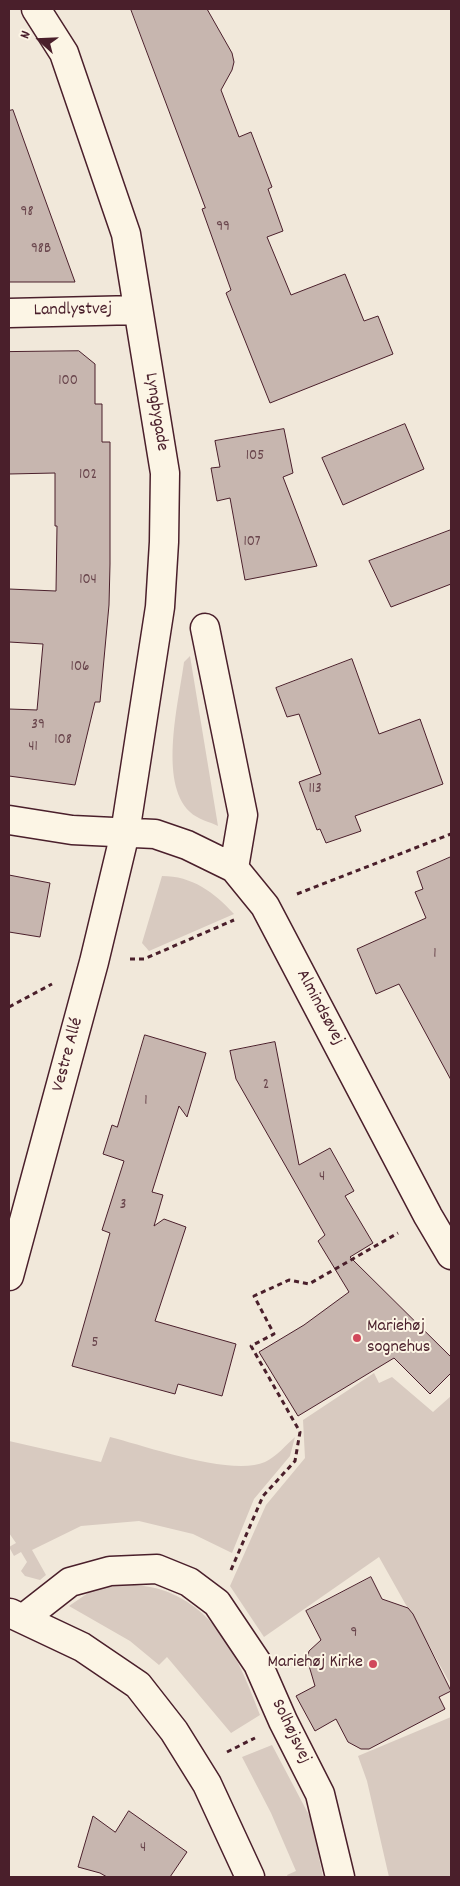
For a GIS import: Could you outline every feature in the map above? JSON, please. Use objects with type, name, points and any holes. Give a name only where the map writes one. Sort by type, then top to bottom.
[{"type":"street","name":"Lyngbygade","points":[[36,9],[64,53],[123,225],[165,473],[164,542],[160,607],[125,833]]},
{"type":"street","name":"Landlystvej","points":[[9,313],[138,310]]},
{"type":"street","points":[[205,628],[242,815],[234,868]]},
{"type":"street","name":"Almindsøvej","points":[[9,820],[72,830],[154,834],[187,845],[234,868],[265,906],[428,1216],[451,1255]]},
{"type":"street","name":"Vestre Allé","points":[[9,1276],[94,962],[125,833]]},
{"type":"street","name":"Solhøjsvej","points":[[17,1616],[70,1582],[110,1570],[157,1569],[189,1582],[217,1603],[258,1664],[283,1721],[320,1794],[340,1877]]},
{"type":"street","name":"Solhøjsvej","points":[[17,1616],[82,1647],[138,1684],[174,1731],[208,1784],[250,1877]]},
{"type":"path","points":[[217,1603],[263,1496],[295,1461],[300,1432],[252,1346],[274,1334],[254,1296],[289,1280],[309,1284],[428,1216]]},
{"type":"path","points":[[240,1744],[262,1735]]},
{"type":"shaded area","points":[[190,656],[218,826],[190,812],[180,799],[175,781],[173,740],[175,719],[184,662]]},
{"type":"shaded area","points":[[162,876],[193,882],[219,899],[234,914],[149,951],[142,943]]},
{"type":"shaded area","points":[[374,1373],[379,1383],[392,1377],[433,1412],[451,1396],[451,1685],[379,1557],[264,1637],[230,1586],[266,1505],[305,1458],[303,1420]]},
{"type":"shaded area","points":[[110,1437],[166,1453],[211,1463],[250,1466],[269,1460],[295,1437],[290,1456],[254,1499],[232,1553],[193,1534],[139,1521],[81,1526],[32,1550],[46,1575],[40,1580],[25,1576],[21,1571],[27,1562],[21,1552],[14,1556],[9,1547],[16,1543],[9,1533],[9,1441],[101,1462]]},
{"type":"shaded area","points":[[119,1583],[150,1587],[168,1592],[187,1602],[202,1614],[216,1628],[237,1660],[260,1715],[231,1733],[167,1657],[159,1665],[130,1641],[69,1606],[91,1591]]},
{"type":"shaded area","points":[[451,1717],[451,1877],[389,1877],[367,1781],[358,1756]]},
{"type":"shaded area","points":[[272,1745],[311,1819],[323,1877],[288,1877],[287,1875],[296,1871],[271,1813],[242,1757]]},
{"type":"building","points":[[131,9],[207,9],[232,53],[234,62],[232,70],[221,90],[239,137],[251,132],[272,187],[268,189],[283,231],[267,237],[291,295],[345,274],[364,321],[378,316],[393,354],[270,403],[226,293],[231,290],[202,209],[205,208]]},
{"type":"building","points":[[13,110],[75,282],[9,282],[9,111]]},
{"type":"building","points":[[79,351],[95,364],[95,404],[102,404],[102,442],[110,442],[110,564],[109,605],[100,702],[95,702],[75,785],[9,776],[9,709],[37,710],[43,644],[9,642],[9,589],[56,591],[57,526],[55,526],[55,473],[9,474],[9,352]]},
{"type":"building","points":[[405,424],[424,469],[343,505],[322,458]]},
{"type":"building","points":[[284,429],[293,473],[283,477],[317,566],[245,580],[230,498],[217,501],[211,468],[220,467],[215,441]]},
{"type":"building","points":[[451,530],[451,584],[391,607],[369,561]]},
{"type":"building","points":[[352,659],[379,734],[420,719],[443,784],[355,816],[361,831],[326,843],[320,829],[317,830],[299,782],[321,774],[299,714],[287,717],[276,688]]},
{"type":"building","points":[[451,857],[451,1080],[399,984],[376,994],[357,949],[426,918],[415,892],[423,889],[417,872]]},
{"type":"building","points":[[9,875],[50,883],[40,937],[9,932]]},
{"type":"building","points":[[145,1035],[206,1053],[187,1117],[179,1106],[152,1192],[163,1195],[154,1226],[164,1219],[186,1227],[155,1321],[236,1344],[222,1396],[178,1384],[175,1394],[72,1366],[110,1233],[102,1230],[124,1161],[103,1154],[112,1125],[117,1127]]},
{"type":"building","points":[[275,1042],[299,1165],[330,1148],[354,1191],[345,1196],[373,1243],[350,1257],[451,1357],[451,1373],[430,1394],[394,1358],[298,1416],[259,1352],[304,1325],[349,1292],[318,1241],[325,1235],[236,1079],[230,1051]]},
{"type":"building","name":"Mariehøj Kirke","points":[[371,1577],[382,1599],[408,1608],[413,1614],[451,1691],[439,1697],[445,1709],[369,1749],[361,1749],[348,1742],[336,1719],[315,1731],[296,1696],[315,1686],[307,1659],[309,1651],[321,1640],[306,1611]]},
{"type":"building","points":[[129,1811],[187,1852],[170,1877],[107,1877],[78,1867],[93,1816],[115,1832]]},
{"type":"place","name":"Mariehøj sognehus","points":[[357,1338]]},
{"type":"place","name":"Mariehøj Kirke","points":[[373,1664]]}]
